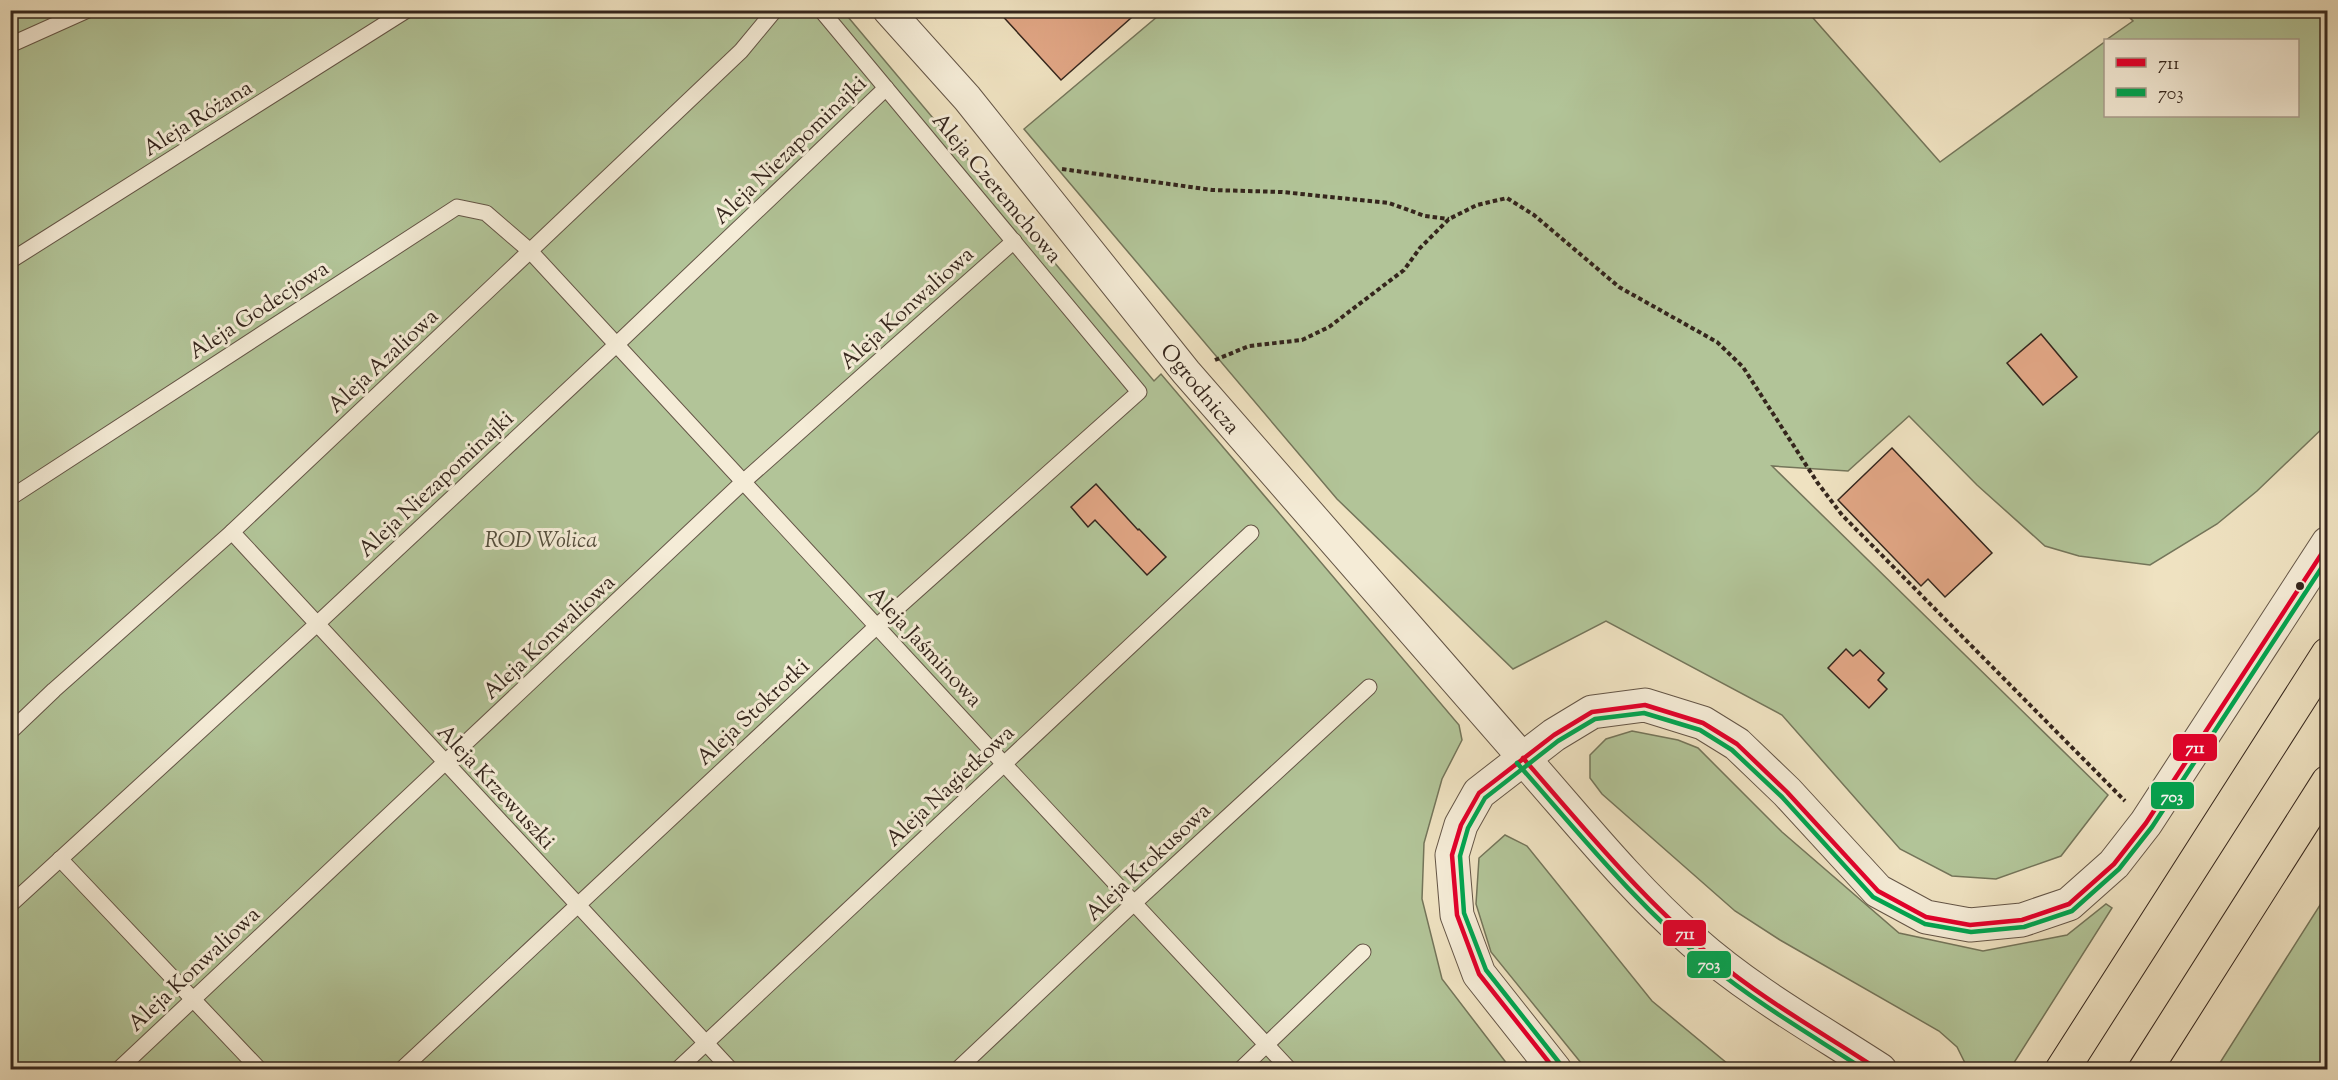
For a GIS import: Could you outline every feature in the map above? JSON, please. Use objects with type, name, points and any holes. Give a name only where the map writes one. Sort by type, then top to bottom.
[{"type":"highway","points":[[2062,1070],[2328,654]]},
{"type":"highway","points":[[2145,1070],[2327,785]]},
{"type":"street","name":"Ogrodnicza","points":[[888,10],[967,98],[1186,372],[1523,758]]},
{"type":"street","points":[[1555,1070],[1479,974],[1457,915],[1452,855],[1461,825],[1479,793],[1561,730],[1592,712],[1645,705],[1703,723],[1737,744],[1754,760],[1787,792],[1878,891],[1926,917],[1970,925],[2022,920],[2069,904],[2114,864],[2146,823],[2328,543]]},
{"type":"street","points":[[1523,758],[1640,890],[1694,942],[1749,985],[1880,1070]]},
{"type":"lane","points":[[10,45],[88,10]]},
{"type":"lane","name":"Aleja Różana","points":[[10,261],[407,10]]},
{"type":"lane","name":"Aleja Czeremchowa","points":[[821,10],[1139,392]]},
{"type":"lane","name":"Aleja Azaliowa","points":[[10,732],[232,532],[741,51],[767,13]]},
{"type":"lane","name":"Aleja Niezapominajki","points":[[10,905],[317,624],[616,345],[886,88]]},
{"type":"lane","name":"Aleja Godecjowa","points":[[10,498],[457,207],[486,213],[530,251]]},
{"type":"lane","name":"Aleja Konwaliowa","points":[[118,1070],[743,482],[1014,241]]},
{"type":"lane","name":"Aleja Jaśminowa","points":[[530,251],[1290,1070]]},
{"type":"lane","name":"Aleja Stokrotki","points":[[401,1070],[876,626],[1139,392]]},
{"type":"lane","name":"Aleja Krzewuszki","points":[[232,532],[731,1070]]},
{"type":"lane","name":"Aleja Nagietkowa","points":[[677,1070],[1251,533]]},
{"type":"lane","name":"Aleja Krokusowa","points":[[957,1070],[1134,903],[1369,687]]},
{"type":"lane","points":[[60,859],[260,1070]]},
{"type":"lane","points":[[1239,1070],[1363,952]]},
{"type":"path","points":[[1024,170],[1045,167],[1212,190],[1282,192],[1389,203],[1425,216],[1449,219]]},
{"type":"path","points":[[1186,372],[1249,346],[1302,340],[1329,327],[1404,270],[1420,248],[1449,219],[1477,205],[1506,198],[1534,215],[1618,287],[1717,342],[1743,367],[1817,482],[1842,515],[2102,777]]},
{"type":"green space","points":[[1806,10],[1940,162],[2104,42],[2104,117],[2299,117],[2299,39],[2107,39],[2133,21],[2123,11],[2327,11],[2327,424],[2257,491],[2217,524],[2150,565],[2079,556],[2045,546],[1977,485],[1909,416],[1848,471],[1772,466],[2108,795],[2061,856],[1996,879],[1952,876],[1900,849],[1782,715],[1606,621],[1513,669],[1337,499],[1024,129],[1164,11]]},
{"type":"green space","name":"ROD Wolica","points":[[10,11],[843,11],[1154,381],[1161,374],[1459,725],[1462,740],[1442,779],[1424,843],[1422,899],[1442,979],[1511,1069],[11,1069]]},
{"type":"green space","points":[[1632,731],[1678,740],[1698,748],[1782,832],[1899,933],[1983,951],[2067,935],[2106,904],[2112,908],[2010,1069],[1968,1069],[1957,1047],[1939,1031],[1780,940],[1735,911],[1602,794],[1590,778],[1590,755],[1606,739]]},
{"type":"green space","points":[[1505,835],[1527,846],[1652,1001],[1734,1069],[1586,1069],[1491,952],[1476,904],[1479,858]]},
{"type":"green space","points":[[2327,894],[2327,1069],[2216,1069]]},
{"type":"building","points":[[997,10],[1140,10],[1061,80]]},
{"type":"building","points":[[2041,334],[2077,377],[2043,405],[2007,363]]},
{"type":"building","points":[[1892,448],[1992,553],[1945,597],[1928,579],[1921,586],[1838,500]]},
{"type":"building","points":[[1096,484],[1166,557],[1147,575],[1095,520],[1088,527],[1071,507]]},
{"type":"building","points":[[1846,649],[1853,656],[1860,650],[1884,673],[1878,680],[1887,689],[1869,708],[1828,668]]},
{"type":"transit line","name":"711","points":[[1555,1070],[1479,974],[1457,915],[1452,855],[1461,825],[1479,793],[1554,735],[1592,712],[1645,705],[1703,723],[1737,744],[1787,792],[1878,891],[1926,917],[1970,925],[2022,920],[2069,904],[2114,864],[2146,823],[2328,544]]},
{"type":"transit line","name":"703","points":[[1561,1065],[1486,970],[1464,913],[1460,856],[1468,828],[1485,798],[1558,741],[1595,719],[1644,713],[1700,730],[1732,750],[1782,797],[1873,897],[1925,924],[1971,932],[2024,927],[2072,911],[2119,869],[2152,827],[2328,558]]},
{"type":"transit line","name":"711","points":[[1523,758],[1613,861],[1661,911],[1712,957],[1752,988],[1879,1070]]},
{"type":"transit line","name":"703","points":[[1517,763],[1633,894],[1683,942],[1747,993],[1865,1070]]}]
